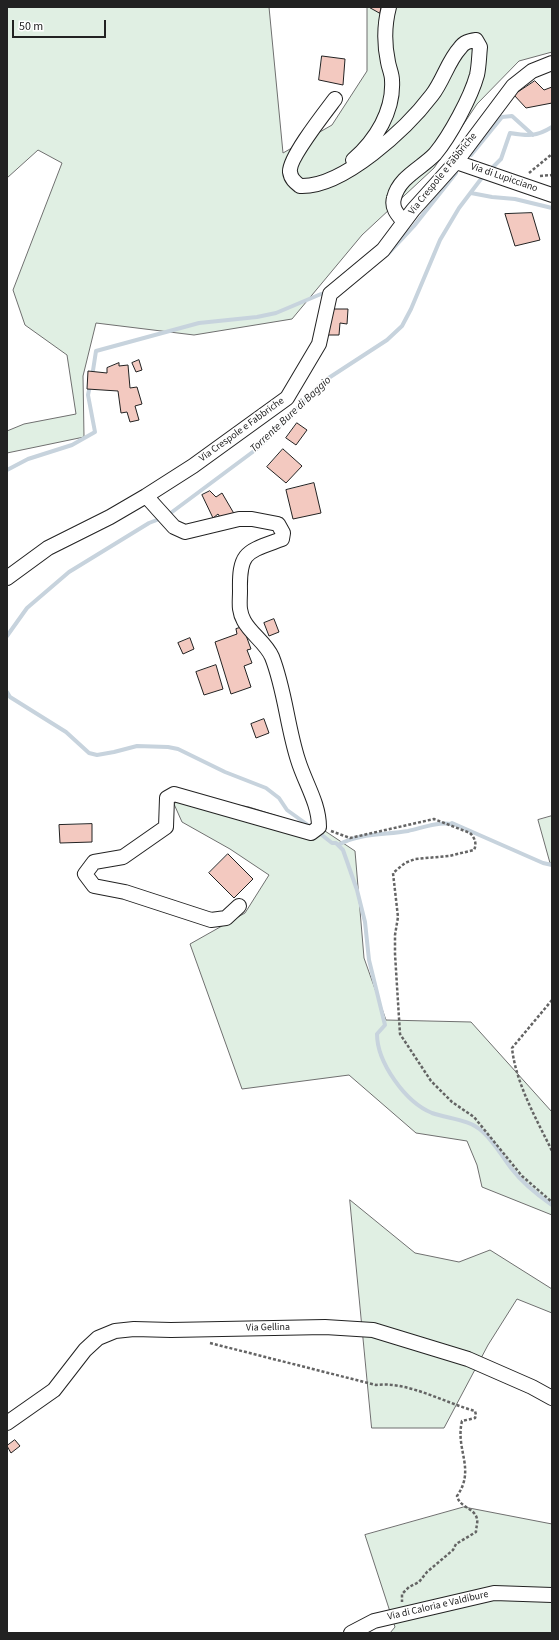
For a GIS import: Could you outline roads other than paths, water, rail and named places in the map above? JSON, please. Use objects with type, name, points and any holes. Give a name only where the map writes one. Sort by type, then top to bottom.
[{"type":"street","points":[[334,178],[360,154],[381,128],[392,92],[392,78],[384,37],[389,7]]},
{"type":"street","points":[[335,99],[294,156],[289,170],[291,178],[300,186],[310,187],[334,178],[380,150],[410,122],[433,94],[460,48],[468,41],[476,40],[480,47],[477,74],[462,111],[435,154],[409,175],[393,199],[394,211],[404,222]]},
{"type":"street","name":"Via Crespole e Fabbriche","points":[[7,578],[48,548],[149,499],[287,398],[319,344],[330,294],[383,250],[413,210],[456,162],[513,86],[532,71],[552,63]]},
{"type":"street","name":"Via di Lupicciano","points":[[456,162],[552,195]]},
{"type":"street","points":[[149,499],[174,527],[180,531],[191,532],[239,519],[252,519],[278,524],[283,533],[282,539],[256,548],[245,557],[240,566],[239,607],[244,621],[271,655],[281,686],[298,761],[319,813],[319,827],[311,833],[174,794],[168,798],[166,827],[162,831],[123,857],[94,862],[85,874],[94,886],[124,892],[211,920],[226,918],[239,906]]},
{"type":"street","name":"Via Gellina","points":[[7,1423],[54,1390],[85,1350],[98,1338],[115,1331],[134,1329],[171,1330],[325,1327],[373,1330],[468,1359],[532,1387],[552,1398]]},
{"type":"street","name":"Via di Caloria e Valdibure","points":[[351,1633],[374,1621],[494,1593],[552,1595]]},
{"type":"waterway","points":[[471,155],[502,117],[512,116],[533,135]]},
{"type":"waterway","name":"Torrente Bure di Baggio","points":[[489,171],[501,159],[510,133],[532,135],[541,133],[552,127]]},
{"type":"waterway","points":[[388,254],[414,226],[456,173]]},
{"type":"waterway","name":"Torrente Bure di Baggio","points":[[168,515],[258,448],[324,381],[387,340],[402,326],[411,309],[440,240],[459,208],[484,175]]},
{"type":"waterway","points":[[471,193],[515,199],[552,208]]},
{"type":"waterway","points":[[92,377],[96,351],[199,323],[257,317],[276,313],[321,294]]},
{"type":"waterway","points":[[7,470],[28,459],[72,445],[95,432],[88,395],[90,385]]},
{"type":"waterway","name":"Torrente Bure di Baggio","points":[[7,636],[27,608],[69,572],[149,523],[162,518]]},
{"type":"waterway","points":[[7,692],[10,697],[66,732],[89,753],[97,755],[137,746],[168,747],[178,749],[225,772],[266,788],[279,798],[287,810],[312,828]]},
{"type":"waterway","points":[[338,845],[363,836],[408,831],[434,825],[452,823],[543,863],[552,865]]},
{"type":"waterway","points":[[318,832],[332,843],[336,843],[343,850],[357,890],[365,922],[369,960],[385,1025],[377,1034],[378,1045],[387,1068],[394,1080],[403,1091],[422,1108],[432,1113],[472,1124],[483,1132],[491,1140],[520,1178],[552,1205]]}]
